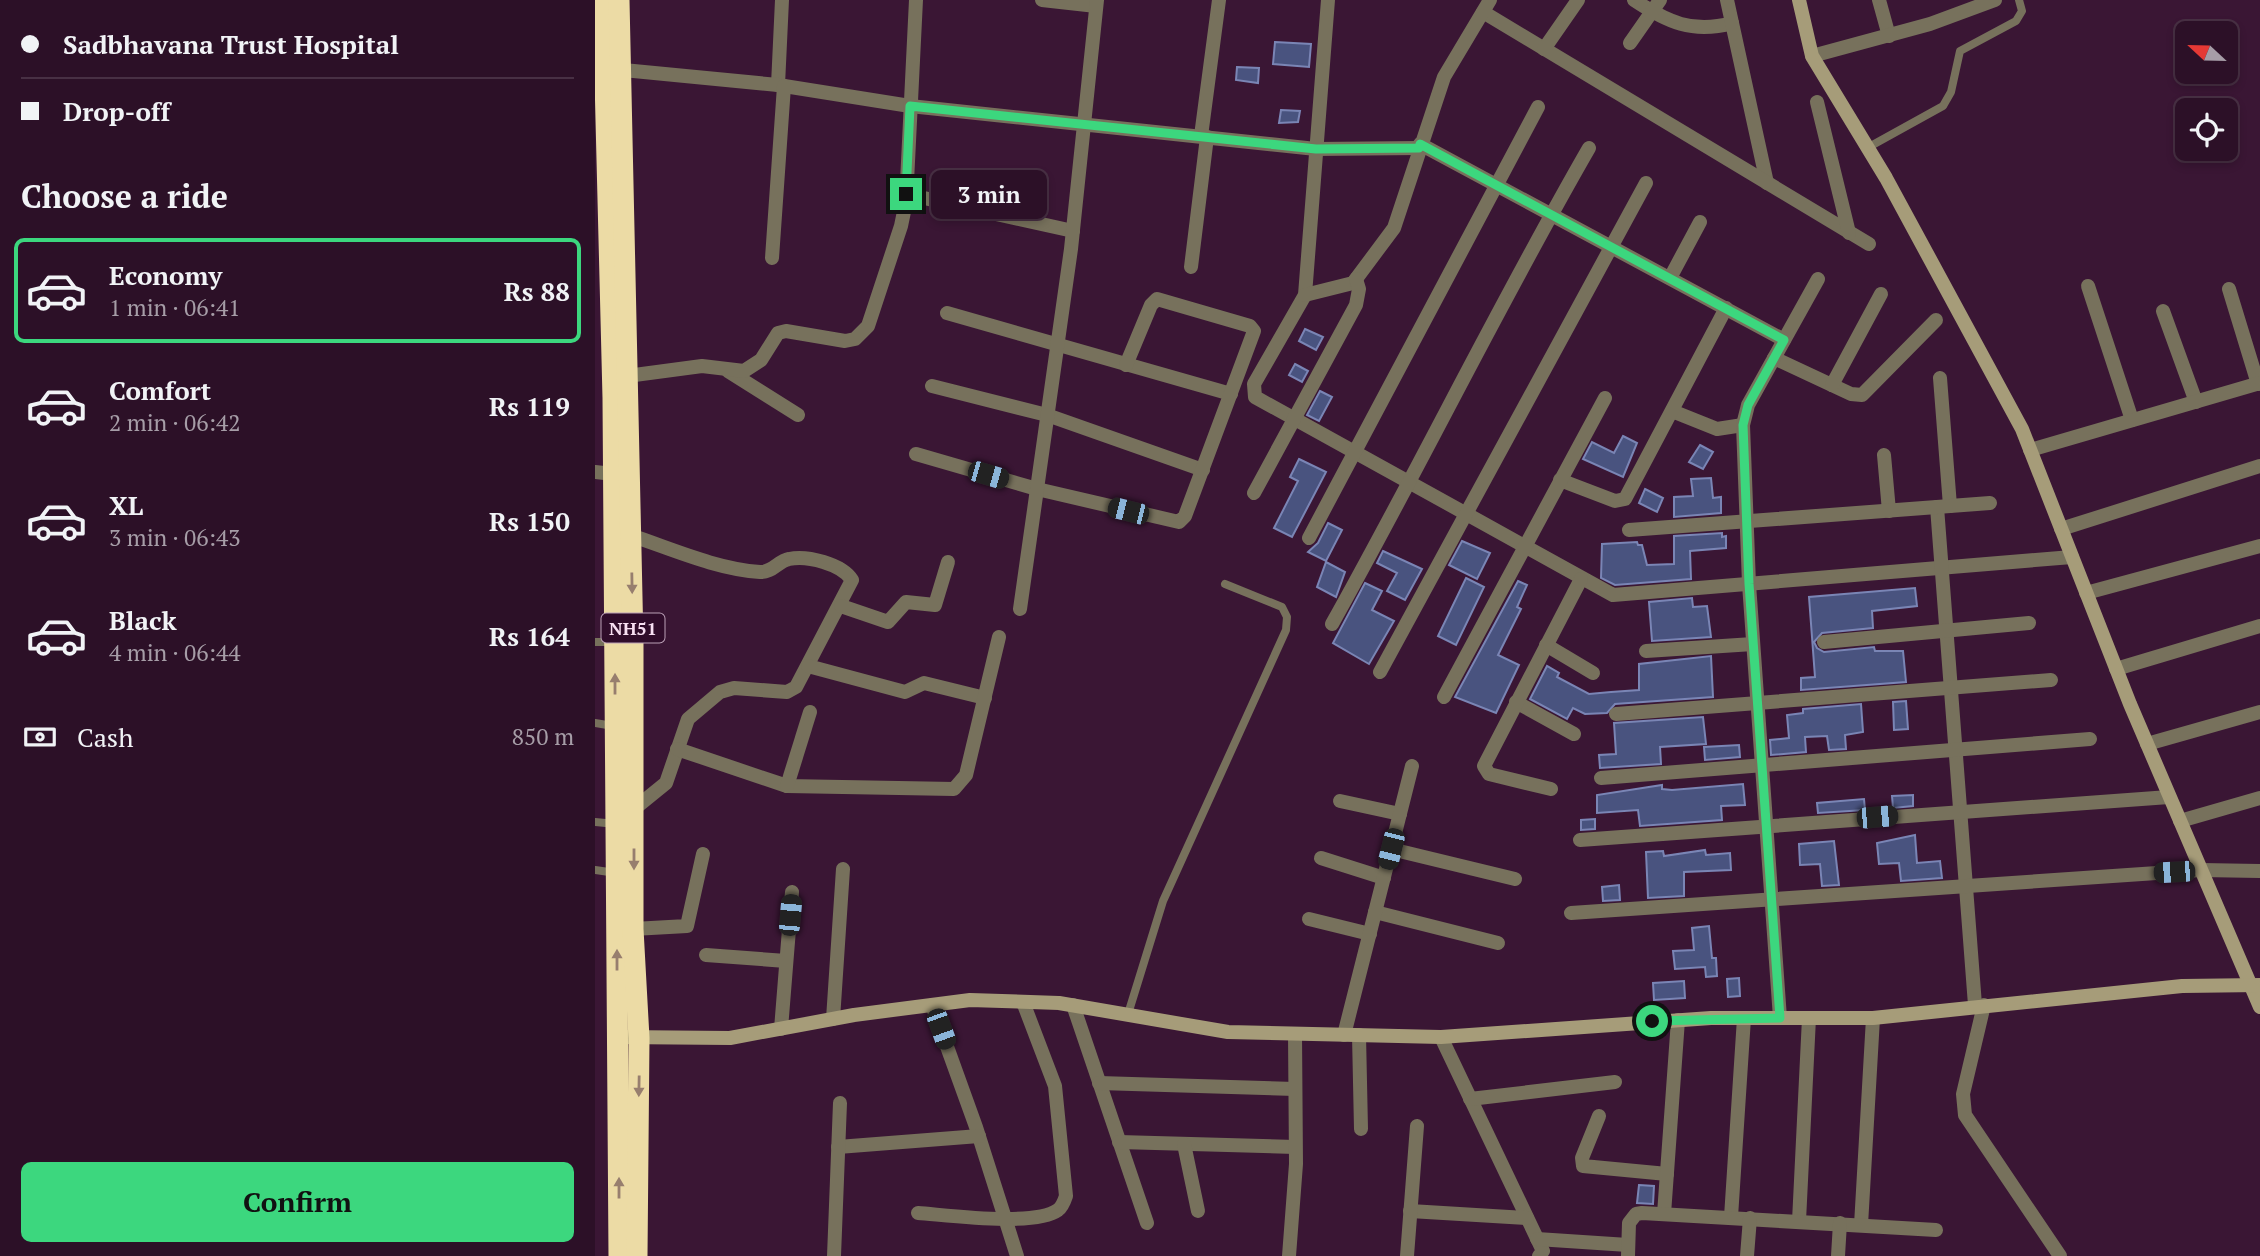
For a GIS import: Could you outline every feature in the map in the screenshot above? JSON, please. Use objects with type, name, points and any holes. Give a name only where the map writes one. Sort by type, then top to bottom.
[{"type":"highway","name":"NH51","points":[[603,0],[613,69]]},
{"type":"highway","name":"NH51","points":[[619,0],[613,69],[614,371],[630,535],[605,725],[606,823],[617,873],[628,1037],[637,1256]]},
{"type":"highway","name":"NH51","points":[[614,371],[604,473],[614,642],[634,809],[633,929],[619,1256]]},
{"type":"street","points":[[772,258],[781,86],[782,0]]},
{"type":"street","points":[[614,371],[702,366],[744,371],[753,367],[778,333],[786,331],[845,341],[862,334],[868,326],[901,226],[906,194],[916,0]]},
{"type":"street","points":[[1020,609],[1073,231],[1097,3],[1042,0]]},
{"type":"street","points":[[1191,267],[1219,0]]},
{"type":"street","points":[[1328,0],[1305,295],[1253,389],[1255,397],[1602,591],[1622,595],[2072,557]]},
{"type":"street","points":[[1544,49],[1578,0]]},
{"type":"street","points":[[1635,0],[1656,6],[1696,29],[1732,23]]},
{"type":"street","points":[[1727,0],[1767,183]]},
{"type":"street","points":[[1799,0],[1812,56],[1867,148],[2022,429],[2116,669],[2200,870],[2255,985],[2260,1007]]},
{"type":"street","points":[[1879,0],[1889,36]]},
{"type":"street","points":[[1812,56],[1930,24],[1995,0]]},
{"type":"street","points":[[1305,295],[1356,279],[1394,228],[1444,77],[1486,6],[1544,49],[1868,244]]},
{"type":"street","points":[[1630,43],[1656,6]]},
{"type":"street","points":[[613,69],[781,86],[910,106],[1316,149],[1420,146],[1784,340]]},
{"type":"street","points":[[1817,102],[1849,233]]},
{"type":"street","points":[[1308,538],[1538,107]]},
{"type":"street","points":[[1332,624],[1411,484],[1551,214],[1589,148]]},
{"type":"street","points":[[1380,672],[1468,516],[1610,246],[1646,184]]},
{"type":"street","points":[[906,194],[1073,231]]},
{"type":"street","points":[[1670,278],[1700,222]]},
{"type":"street","points":[[1254,493],[1356,305],[1359,289],[1356,279]]},
{"type":"street","points":[[1780,1018],[1749,584],[1743,425],[1748,405],[1818,279]]},
{"type":"street","points":[[2088,286],[2132,421]]},
{"type":"street","points":[[2030,450],[2259,383],[2229,289]]},
{"type":"street","points":[[1832,385],[1881,294]]},
{"type":"street","points":[[916,454],[1037,489],[1179,522],[1185,516],[1203,470],[1254,334],[1252,328],[1161,299],[1151,305],[1126,365]]},
{"type":"street","points":[[1560,480],[1615,501],[1625,499],[1726,308]]},
{"type":"street","points":[[2163,311],[2196,402]]},
{"type":"street","points":[[947,313],[1231,394]]},
{"type":"street","points":[[1774,358],[1857,395],[1867,392],[1936,320]]},
{"type":"street","points":[[725,369],[798,415]]},
{"type":"street","points":[[1940,378],[1944,507],[1942,568],[1966,884],[1979,1005],[1963,1094],[1965,1115],[2060,1256]]},
{"type":"street","points":[[932,386],[1047,415],[1203,470]]},
{"type":"street","points":[[1444,697],[1605,398]]},
{"type":"street","points":[[1672,411],[1717,429],[1743,425]]},
{"type":"street","points":[[1884,455],[1889,511]]},
{"type":"street","points":[[2061,529],[2260,466]]},
{"type":"street","points":[[1629,530],[1990,503]]},
{"type":"street","points":[[630,535],[703,561],[759,572],[769,571],[790,558],[824,562],[847,573],[852,580],[841,606],[792,691],[734,688],[720,692],[688,719],[666,783],[634,809]]},
{"type":"street","points":[[2086,593],[2260,546]]},
{"type":"street","points":[[841,606],[888,622],[906,602],[935,605],[948,562]]},
{"type":"street","points":[[1551,789],[1485,771],[1485,761],[1581,579]]},
{"type":"street","points":[[1825,642],[2029,623]]},
{"type":"street","points":[[2116,669],[2260,626]]},
{"type":"street","points":[[677,749],[787,786],[954,789],[966,775],[999,638]]},
{"type":"street","points":[[1646,651],[1753,644]]},
{"type":"street","points":[[1546,645],[1593,673]]},
{"type":"street","points":[[808,666],[905,692],[924,683],[985,698]]},
{"type":"street","points":[[1616,714],[1951,690],[2051,680]]},
{"type":"street","points":[[1516,702],[1574,734]]},
{"type":"street","points":[[787,786],[810,712]]},
{"type":"street","points":[[2147,744],[2260,712]]},
{"type":"street","points":[[1601,778],[2090,739]]},
{"type":"street","points":[[1361,1129],[1351,1035],[1370,934],[1412,766]]},
{"type":"street","points":[[1580,840],[1960,810],[2169,797]]},
{"type":"street","points":[[2180,821],[2260,798]]},
{"type":"street","points":[[1340,801],[1400,814]]},
{"type":"street","points":[[1391,849],[1515,879]]},
{"type":"street","points":[[633,929],[687,926],[703,854]]},
{"type":"street","points":[[1321,858],[1384,878]]},
{"type":"street","points":[[833,1019],[843,869]]},
{"type":"street","points":[[1571,913],[1966,884],[2200,870],[2260,871]]},
{"type":"street","points":[[781,1029],[792,892]]},
{"type":"street","points":[[1375,912],[1498,943]]},
{"type":"street","points":[[1309,919],[1370,934]]},
{"type":"street","points":[[706,955],[786,961]]},
{"type":"street","points":[[628,1037],[730,1038],[833,1019],[970,1000],[1073,1005],[1228,1032],[1441,1037],[1678,1020],[1873,1018],[2182,986],[2255,985]]},
{"type":"street","points":[[918,1213],[1006,1220],[1052,1213],[1059,1209],[1066,1196],[1055,1087],[1023,1002]]},
{"type":"street","points":[[932,1005],[979,1136],[1017,1256]]},
{"type":"street","points":[[1073,1005],[1147,1223]]},
{"type":"street","points":[[1731,1217],[1744,1018]]},
{"type":"street","points":[[1799,1221],[1809,1018]]},
{"type":"street","points":[[1861,1225],[1873,1018]]},
{"type":"street","points":[[1664,1214],[1678,1020]]},
{"type":"street","points":[[1289,1256],[1296,1147],[1295,1034]]},
{"type":"street","points":[[1441,1037],[1542,1250],[1628,1250],[1629,1223],[1636,1214],[1751,1218],[1936,1230]]},
{"type":"street","points":[[1470,1099],[1615,1082]]},
{"type":"street","points":[[1099,1083],[1295,1089]]},
{"type":"street","points":[[834,1256],[840,1104]]},
{"type":"street","points":[[1599,1116],[1582,1158],[1583,1166],[1667,1174]]},
{"type":"street","points":[[1407,1256],[1417,1126]]},
{"type":"street","points":[[838,1146],[979,1136]]},
{"type":"street","points":[[1119,1142],[1296,1147]]},
{"type":"street","points":[[1184,1144],[1198,1211]]},
{"type":"street","points":[[1410,1211],[1527,1218]]},
{"type":"street","points":[[1747,1256],[1751,1218]]},
{"type":"street","points":[[1838,1256],[1840,1223]]},
{"type":"lane","points":[[1867,148],[1943,106],[1951,92],[1960,51],[1966,45],[2016,21],[2022,11],[2019,0]]},
{"type":"lane","points":[[1128,1014],[1163,901],[1286,630],[1287,617],[1282,607],[1272,600],[1225,584]]},
{"type":"lane","points":[[595,870],[617,873]]},
{"type":"building","points":[[1275,42],[1311,44],[1309,67],[1273,64]]},
{"type":"building","points":[[1237,67],[1259,68],[1258,83],[1236,80]]},
{"type":"building","points":[[1281,110],[1300,111],[1298,122],[1279,123]]},
{"type":"building","points":[[1305,329],[1323,337],[1316,350],[1299,341]]},
{"type":"building","points":[[1295,364],[1308,371],[1302,382],[1289,375]]},
{"type":"building","points":[[1320,391],[1332,397],[1319,421],[1307,415]]},
{"type":"building","points":[[1623,436],[1637,443],[1623,477],[1583,459],[1592,442],[1614,453]]},
{"type":"building","points":[[1700,445],[1713,452],[1703,469],[1689,462]]},
{"type":"building","points":[[1299,459],[1326,472],[1292,537],[1274,528],[1298,481],[1290,477]]},
{"type":"building","points":[[1711,478],[1713,498],[1721,497],[1721,513],[1674,517],[1674,497],[1693,496],[1691,479]]},
{"type":"building","points":[[1645,489],[1663,498],[1657,512],[1639,503]]},
{"type":"building","points":[[1328,523],[1342,530],[1326,561],[1308,552],[1318,543]]},
{"type":"building","points":[[1722,533],[1722,537],[1726,536],[1726,548],[1690,551],[1691,579],[1615,585],[1601,578],[1602,544],[1637,542],[1642,545],[1647,565],[1674,564],[1674,536]]},
{"type":"building","points":[[1462,541],[1490,553],[1477,579],[1449,565]]},
{"type":"building","points":[[1383,551],[1422,569],[1405,600],[1387,591],[1397,573],[1377,563]]},
{"type":"building","points":[[1326,562],[1345,572],[1336,597],[1317,587]]},
{"type":"building","points":[[1466,578],[1484,587],[1456,645],[1438,636]]},
{"type":"building","points":[[1518,581],[1527,585],[1517,607],[1521,609],[1498,655],[1519,665],[1496,713],[1455,697]]},
{"type":"building","points":[[1365,583],[1382,591],[1372,610],[1394,621],[1369,664],[1333,643]]},
{"type":"building","points":[[1915,588],[1917,606],[1872,611],[1873,628],[1822,633],[1814,642],[1817,648],[1824,652],[1874,647],[1875,651],[1903,651],[1906,682],[1801,690],[1801,678],[1815,677],[1809,597]]},
{"type":"building","points":[[1692,598],[1693,607],[1707,606],[1711,637],[1652,641],[1649,602]]},
{"type":"building","points":[[1711,656],[1713,697],[1615,704],[1607,713],[1585,714],[1573,708],[1567,719],[1530,699],[1547,666],[1559,673],[1557,677],[1589,694],[1639,690],[1639,664]]},
{"type":"building","points":[[1906,701],[1908,729],[1894,730],[1893,702]]},
{"type":"building","points":[[1861,704],[1863,732],[1845,735],[1846,749],[1829,750],[1827,736],[1805,737],[1806,752],[1771,755],[1770,740],[1789,738],[1787,715],[1803,713],[1803,709]]},
{"type":"building","points":[[1703,717],[1706,744],[1660,747],[1661,764],[1600,768],[1599,755],[1616,754],[1614,723]]},
{"type":"building","points":[[1739,745],[1740,757],[1705,760],[1704,747]]},
{"type":"building","points":[[1743,784],[1745,805],[1721,806],[1722,820],[1640,826],[1638,810],[1597,813],[1597,795],[1662,785],[1662,789],[1672,790]]},
{"type":"building","points":[[1913,795],[1913,806],[1893,808],[1892,796]]},
{"type":"building","points":[[1864,799],[1865,810],[1818,813],[1817,803]]},
{"type":"building","points":[[1595,819],[1595,829],[1581,830],[1581,820]]},
{"type":"building","points":[[1915,835],[1917,863],[1940,861],[1942,878],[1901,881],[1899,863],[1879,864],[1877,843]]},
{"type":"building","points":[[1834,841],[1839,885],[1822,886],[1820,864],[1800,865],[1799,844]]},
{"type":"building","points":[[1705,850],[1706,855],[1730,853],[1731,870],[1684,872],[1684,896],[1648,898],[1646,852],[1663,851],[1664,856]]},
{"type":"building","points":[[1619,885],[1620,900],[1603,901],[1602,887]]},
{"type":"building","points":[[1709,926],[1717,976],[1706,977],[1705,967],[1675,969],[1673,951],[1694,950],[1692,928]]},
{"type":"building","points":[[1739,978],[1740,996],[1728,997],[1727,979]]},
{"type":"building","points":[[1684,981],[1685,998],[1654,1000],[1653,983]]},
{"type":"building","points":[[1639,1185],[1654,1186],[1653,1204],[1637,1203]]},
{"type":"route","points":[[906,194],[910,106],[1316,149],[1419,148],[1420,144],[1784,340],[1748,405],[1743,425],[1749,584],[1780,1018],[1652,1021]]}]
